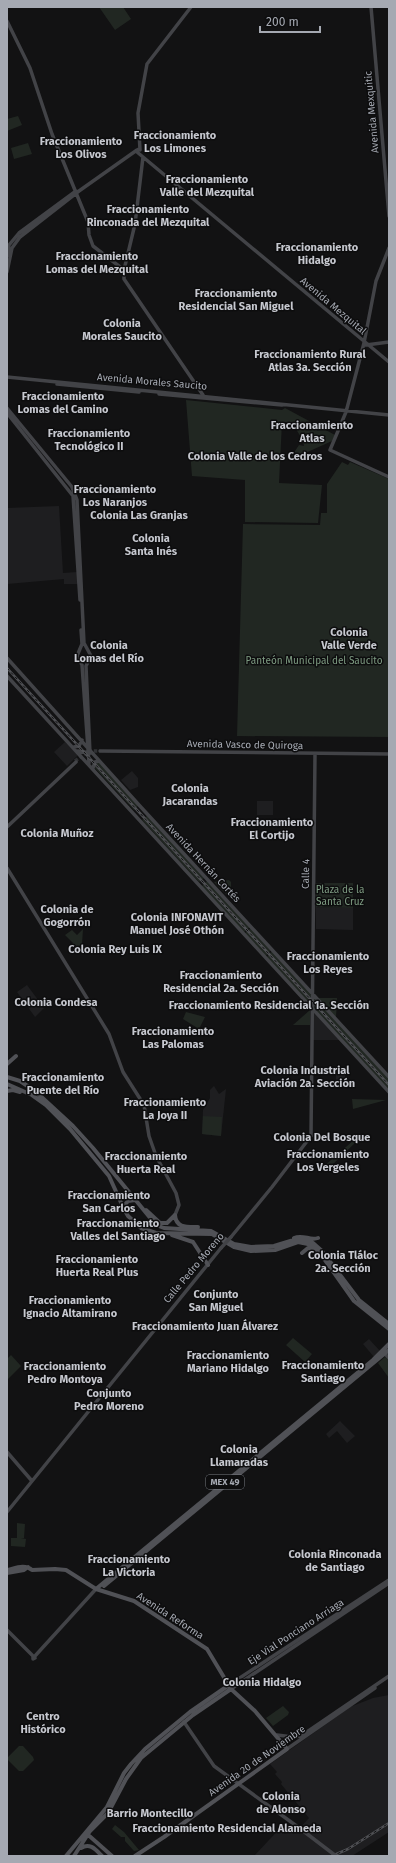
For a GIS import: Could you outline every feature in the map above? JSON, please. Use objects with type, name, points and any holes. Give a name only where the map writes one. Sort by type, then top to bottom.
[{"type":"main road","points":[[7,1064],[16,1056]]},
{"type":"main road","points":[[7,1077],[20,1081],[48,1102],[93,1148],[152,1222],[160,1227],[211,1231]]},
{"type":"main road","points":[[7,1084],[40,1101],[89,1151],[109,1176],[128,1216],[141,1228],[156,1233],[166,1234],[212,1234],[234,1247],[251,1251],[275,1250],[298,1242],[308,1244],[320,1253],[354,1301],[389,1329]]},
{"type":"main road","points":[[7,1091],[15,1090],[40,1101]]},
{"type":"main road","points":[[116,1191],[124,1186]]},
{"type":"main road","points":[[135,1200],[160,1223],[167,1223],[174,1214]]},
{"type":"main road","points":[[123,1207],[128,1201],[135,1200]]},
{"type":"main road","points":[[174,1214],[176,1223],[180,1226],[206,1228],[234,1244],[250,1247],[274,1246],[302,1236],[313,1239],[318,1238]]},
{"type":"main road","points":[[166,1234],[193,1242],[208,1265]]},
{"type":"main road","points":[[290,1240],[305,1240],[318,1247],[358,1300],[389,1324]]},
{"type":"main road","points":[[302,1253],[308,1248],[320,1253]]},
{"type":"main road","points":[[386,1352],[389,1344]]},
{"type":"main road","name":"MEX 49","points":[[98,1590],[386,1352]]},
{"type":"main road","name":"Avenida Reforma","points":[[8,1571],[28,1566],[32,1570],[66,1570],[98,1590],[134,1601],[206,1649],[230,1687],[256,1711],[287,1749]]},
{"type":"main road","name":"Eje Vial Ponciano Arriaga","points":[[100,1818],[108,1813],[131,1770],[141,1758],[230,1687]]},
{"type":"main road","name":"Eje Vial Ponciano Arriaga","points":[[100,1818],[124,1773],[145,1749],[190,1712],[230,1687]]},
{"type":"main road","name":"Avenida 20 de Noviembre","points":[[135,1856],[287,1749]]},
{"type":"main road","points":[[66,1856],[100,1818]]},
{"type":"main road","points":[[74,1856],[79,1850],[86,1833]]},
{"type":"main road","points":[[86,1833],[112,1856]]},
{"type":"main road","points":[[82,1844],[89,1838],[103,1848]]},
{"type":"main road","points":[[79,1850],[86,1845],[102,1856]]},
{"type":"street","points":[[7,243],[77,192],[138,151],[138,113],[148,64],[191,7]]},
{"type":"street","name":"Avenida Mexquitic","points":[[371,7],[389,216]]},
{"type":"street","points":[[7,20],[27,62],[52,134],[77,192],[88,222],[89,235],[93,246],[124,270]]},
{"type":"street","name":"Avenida Mezquital","points":[[138,151],[143,157],[366,345],[389,362]]},
{"type":"street","points":[[143,157],[135,224],[124,270],[125,281],[202,397]]},
{"type":"street","points":[[8,257],[12,248],[20,237],[77,192]]},
{"type":"street","points":[[7,272],[9,245],[14,238]]},
{"type":"street","points":[[389,248],[376,281],[366,345],[346,412],[330,450],[389,477]]},
{"type":"street","points":[[366,345],[389,342]]},
{"type":"street","name":"Avenida Morales Saucito","points":[[7,378],[389,415]]},
{"type":"street","points":[[7,408],[72,487],[77,498],[83,646],[77,656],[82,663],[89,750]]},
{"type":"street","points":[[7,413],[73,496],[83,646],[91,656],[86,664],[89,764]]},
{"type":"street","name":"Avenida Hernán Cortés","points":[[7,658],[82,740],[89,750],[389,1077]]},
{"type":"street","points":[[82,663],[86,664]]},
{"type":"street","name":"Avenida Hernán Cortés","points":[[7,676],[389,1092]]},
{"type":"street","points":[[75,749],[79,746],[82,740]]},
{"type":"street","points":[[75,749],[89,750]]},
{"type":"street","name":"Avenida Vasco de Quiroga","points":[[100,751],[389,754]]},
{"type":"street","name":"Calle 4","points":[[311,1007],[316,754]]},
{"type":"street","points":[[7,826],[75,761]]},
{"type":"street","points":[[93,768],[94,762],[100,761]]},
{"type":"street","points":[[7,868],[109,1034],[123,1072],[144,1105],[147,1127],[156,1156],[176,1193],[179,1205],[174,1214]]},
{"type":"street","name":"Calle Pedro Moreno","points":[[7,1512],[309,1139],[311,1126],[311,1007]]},
{"type":"street","points":[[386,1352],[389,1358]]},
{"type":"street","points":[[7,1452],[32,1481]]},
{"type":"street","name":"Eje Vial Ponciano Arriaga","points":[[230,1687],[389,1580]]},
{"type":"street","name":"Eje Vial Ponciano Arriaga","points":[[230,1687],[389,1583]]},
{"type":"street","name":"MEX 49","points":[[7,1630],[34,1656],[91,1595],[98,1590]]},
{"type":"street","name":"Avenida 20 de Noviembre","points":[[277,1736],[298,1737],[389,1678]]},
{"type":"street","name":"Avenida 20 de Noviembre","points":[[287,1749],[389,1678]]},
{"type":"street","points":[[185,1723],[214,1766],[336,1856]]},
{"type":"shaded area","points":[[59,506],[63,573],[77,572],[78,584],[64,584],[64,579],[7,584],[7,508]]},
{"type":"shaded area","points":[[65,742],[78,755],[67,766],[54,752]]},
{"type":"shaded area","points":[[132,771],[138,778],[138,787],[130,790],[121,780]]},
{"type":"shaded area","points":[[257,801],[273,801],[273,815],[257,815]]},
{"type":"shaded area","points":[[316,907],[353,908],[353,930],[316,929]]},
{"type":"shaded area","points":[[27,985],[44,1008],[35,1017],[17,992]]},
{"type":"shaded area","points":[[313,1010],[341,1040],[313,1040]]},
{"type":"shaded area","points":[[336,1069],[345,1069],[345,1083],[336,1083]]},
{"type":"shaded area","points":[[214,1086],[219,1094],[226,1089],[221,1136],[202,1134],[203,1110],[210,1098],[210,1090]]},
{"type":"shaded area","points":[[369,1339],[380,1351],[374,1357],[363,1344]]},
{"type":"shaded area","points":[[340,1421],[355,1436],[347,1443],[337,1431],[329,1438],[326,1434]]},
{"type":"shaded area","points":[[389,1695],[389,1832],[352,1856],[254,1856],[285,1823],[296,1832],[309,1818],[281,1784],[282,1782],[275,1774],[277,1772],[270,1764],[350,1707],[373,1698]]},
{"type":"green space","points":[[99,7],[123,7],[131,19],[115,30]]},
{"type":"green space","points":[[18,116],[22,125],[7,131],[7,119]]},
{"type":"green space","points":[[28,143],[32,154],[14,159],[11,148]]},
{"type":"green space","points":[[186,400],[282,410],[285,408],[335,435],[332,441],[292,459],[291,457],[299,445],[304,446],[303,441],[292,422],[282,422],[279,483],[322,485],[318,523],[245,522],[245,480],[192,476]]},
{"type":"green space","name":"Panteón Municipal del Saucito","points":[[342,462],[348,465],[350,462],[389,479],[389,737],[237,736],[243,524],[320,525],[321,513],[327,513],[327,484]]},
{"type":"green space","points":[[98,761],[138,805],[136,809],[134,810],[94,767]]},
{"type":"green space","points":[[147,816],[204,878],[199,882],[142,820]]},
{"type":"green space","points":[[208,880],[250,927],[243,933],[201,887]]},
{"type":"green space","points":[[229,880],[231,882],[231,899],[214,882]]},
{"type":"green space","name":"Plaza de la Santa Cruz","points":[[316,883],[353,883],[353,908],[316,907]]},
{"type":"green space","points":[[251,928],[271,950],[265,957],[244,934]]},
{"type":"green space","points":[[83,929],[82,944],[75,949],[71,945],[73,943],[65,935],[72,930],[77,935]]},
{"type":"green space","points":[[272,951],[311,993],[310,1005],[266,958]]},
{"type":"green space","points":[[313,995],[389,1079],[389,1090],[312,1008]]},
{"type":"green space","points":[[318,998],[337,998],[336,1018]]},
{"type":"green space","points":[[310,1010],[310,1025],[293,1025]]},
{"type":"green space","points":[[186,1012],[205,1017],[199,1029],[183,1019]]},
{"type":"green space","points":[[352,1099],[386,1100],[353,1109]]},
{"type":"green space","points":[[203,1116],[222,1117],[221,1136],[202,1134]]},
{"type":"green space","points":[[354,1140],[356,1142],[331,1166],[327,1169],[323,1167]]},
{"type":"green space","points":[[293,1338],[312,1354],[305,1362],[286,1345]]},
{"type":"green space","points":[[11,1355],[21,1366],[8,1379],[7,1359]]},
{"type":"green space","points":[[385,1357],[389,1360],[389,1378],[378,1363]]},
{"type":"green space","points":[[17,1523],[25,1524],[24,1538],[21,1538],[26,1539],[25,1547],[11,1546],[11,1538],[17,1538]]},
{"type":"green space","points":[[283,1706],[289,1712],[288,1715],[273,1726],[266,1718]]},
{"type":"green space","points":[[19,1746],[23,1746],[34,1760],[23,1771],[19,1771],[8,1760],[8,1757]]},
{"type":"green space","points":[[115,1825],[124,1832],[139,1850],[134,1851],[125,1841],[125,1837],[121,1837],[112,1829]]},
{"type":"tunnel","points":[[75,761],[89,751],[100,751]]},
{"type":"railway","points":[[7,668],[389,1085]]},
{"type":"railway","points":[[332,1856],[348,1849],[389,1823]]},
{"type":"district","name":"Fraccionamiento Los Limones","points":[[175,141]]},
{"type":"district","name":"Fraccionamiento Los Olivos","points":[[81,147]]},
{"type":"district","name":"Fraccionamiento Valle del Mezquital","points":[[207,185]]},
{"type":"district","name":"Fraccionamiento Rinconada del Mezquital","points":[[148,215]]},
{"type":"district","name":"Fraccionamiento Hidalgo","points":[[317,253]]},
{"type":"district","name":"Fraccionamiento Lomas del Mezquital","points":[[97,262]]},
{"type":"district","name":"Fraccionamiento Residencial San Miguel","points":[[236,299]]},
{"type":"district","name":"Colonia Morales Saucito","points":[[122,329]]},
{"type":"district","name":"Fraccionamiento Rural Atlas 3a. Sección","points":[[310,360]]},
{"type":"district","name":"Fraccionamiento Lomas del Camino","points":[[63,402]]},
{"type":"district","name":"Fraccionamiento Atlas","points":[[312,431]]},
{"type":"district","name":"Fraccionamiento Tecnológico II","points":[[89,439]]},
{"type":"district","name":"Colonia Valle de los Cedros","points":[[255,456]]},
{"type":"district","name":"Fraccionamiento Los Naranjos","points":[[115,495]]},
{"type":"district","name":"Colonia Las Granjas","points":[[139,515]]},
{"type":"district","name":"Colonia Santa Inés","points":[[151,544]]},
{"type":"district","name":"Colonia Valle Verde","points":[[349,638]]},
{"type":"district","name":"Colonia Lomas del Río","points":[[109,651]]},
{"type":"district","name":"Colonia Jacarandas","points":[[190,794]]},
{"type":"district","name":"Fraccionamiento El Cortijo","points":[[272,828]]},
{"type":"district","name":"Colonia Muñoz","points":[[57,833]]},
{"type":"district","name":"Colonia de Gogorrón","points":[[67,915]]},
{"type":"district","name":"Colonia INFONAVIT Manuel José Othón","points":[[177,923]]},
{"type":"district","name":"Colonia Rey Luis IX","points":[[115,949]]},
{"type":"district","name":"Fraccionamiento Los Reyes","points":[[328,962]]},
{"type":"district","name":"Fraccionamiento Residencial 2a. Sección","points":[[221,981]]},
{"type":"district","name":"Colonia Condesa","points":[[56,1002]]},
{"type":"district","name":"Fraccionamiento Residencial 1a. Sección","points":[[269,1005]]},
{"type":"district","name":"Fraccionamiento Las Palomas","points":[[173,1037]]},
{"type":"district","name":"Colonia Industrial Aviación 2a. Sección","points":[[305,1076]]},
{"type":"district","name":"Fraccionamiento Puente del Río","points":[[63,1083]]},
{"type":"district","name":"Fraccionamiento La Joya II","points":[[165,1108]]},
{"type":"district","name":"Colonia Del Bosque","points":[[322,1137]]},
{"type":"district","name":"Fraccionamiento Los Vergeles","points":[[328,1160]]},
{"type":"district","name":"Fraccionamiento Huerta Real","points":[[146,1162]]},
{"type":"district","name":"Fraccionamiento San Carlos","points":[[109,1201]]},
{"type":"district","name":"Fraccionamiento Valles del Santiago","points":[[118,1229]]},
{"type":"district","name":"Colonia Tláloc 2a. Sección","points":[[343,1261]]},
{"type":"district","name":"Fraccionamiento Huerta Real Plus","points":[[97,1265]]},
{"type":"district","name":"Conjunto San Miguel","points":[[216,1300]]},
{"type":"district","name":"Fraccionamiento Ignacio Altamirano","points":[[70,1306]]},
{"type":"district","name":"Fraccionamiento Juan Álvarez","points":[[205,1326]]},
{"type":"district","name":"Fraccionamiento Mariano Hidalgo","points":[[228,1361]]},
{"type":"district","name":"Fraccionamiento Santiago","points":[[323,1371]]},
{"type":"district","name":"Fraccionamiento Pedro Montoya","points":[[65,1372]]},
{"type":"district","name":"Conjunto Pedro Moreno","points":[[109,1399]]},
{"type":"district","name":"Colonia Llamaradas","points":[[239,1455]]},
{"type":"district","name":"Colonia Rinconada de Santiago","points":[[335,1560]]},
{"type":"district","name":"Fraccionamiento La Victoria","points":[[129,1565]]},
{"type":"district","name":"Colonia Hidalgo","points":[[262,1682]]},
{"type":"district","name":"Centro Histórico","points":[[43,1722]]},
{"type":"district","name":"Colonia de Alonso","points":[[281,1802]]},
{"type":"district","name":"Barrio Montecillo","points":[[150,1813]]},
{"type":"district","name":"Fraccionamiento Residencial Alameda","points":[[227,1828]]}]
